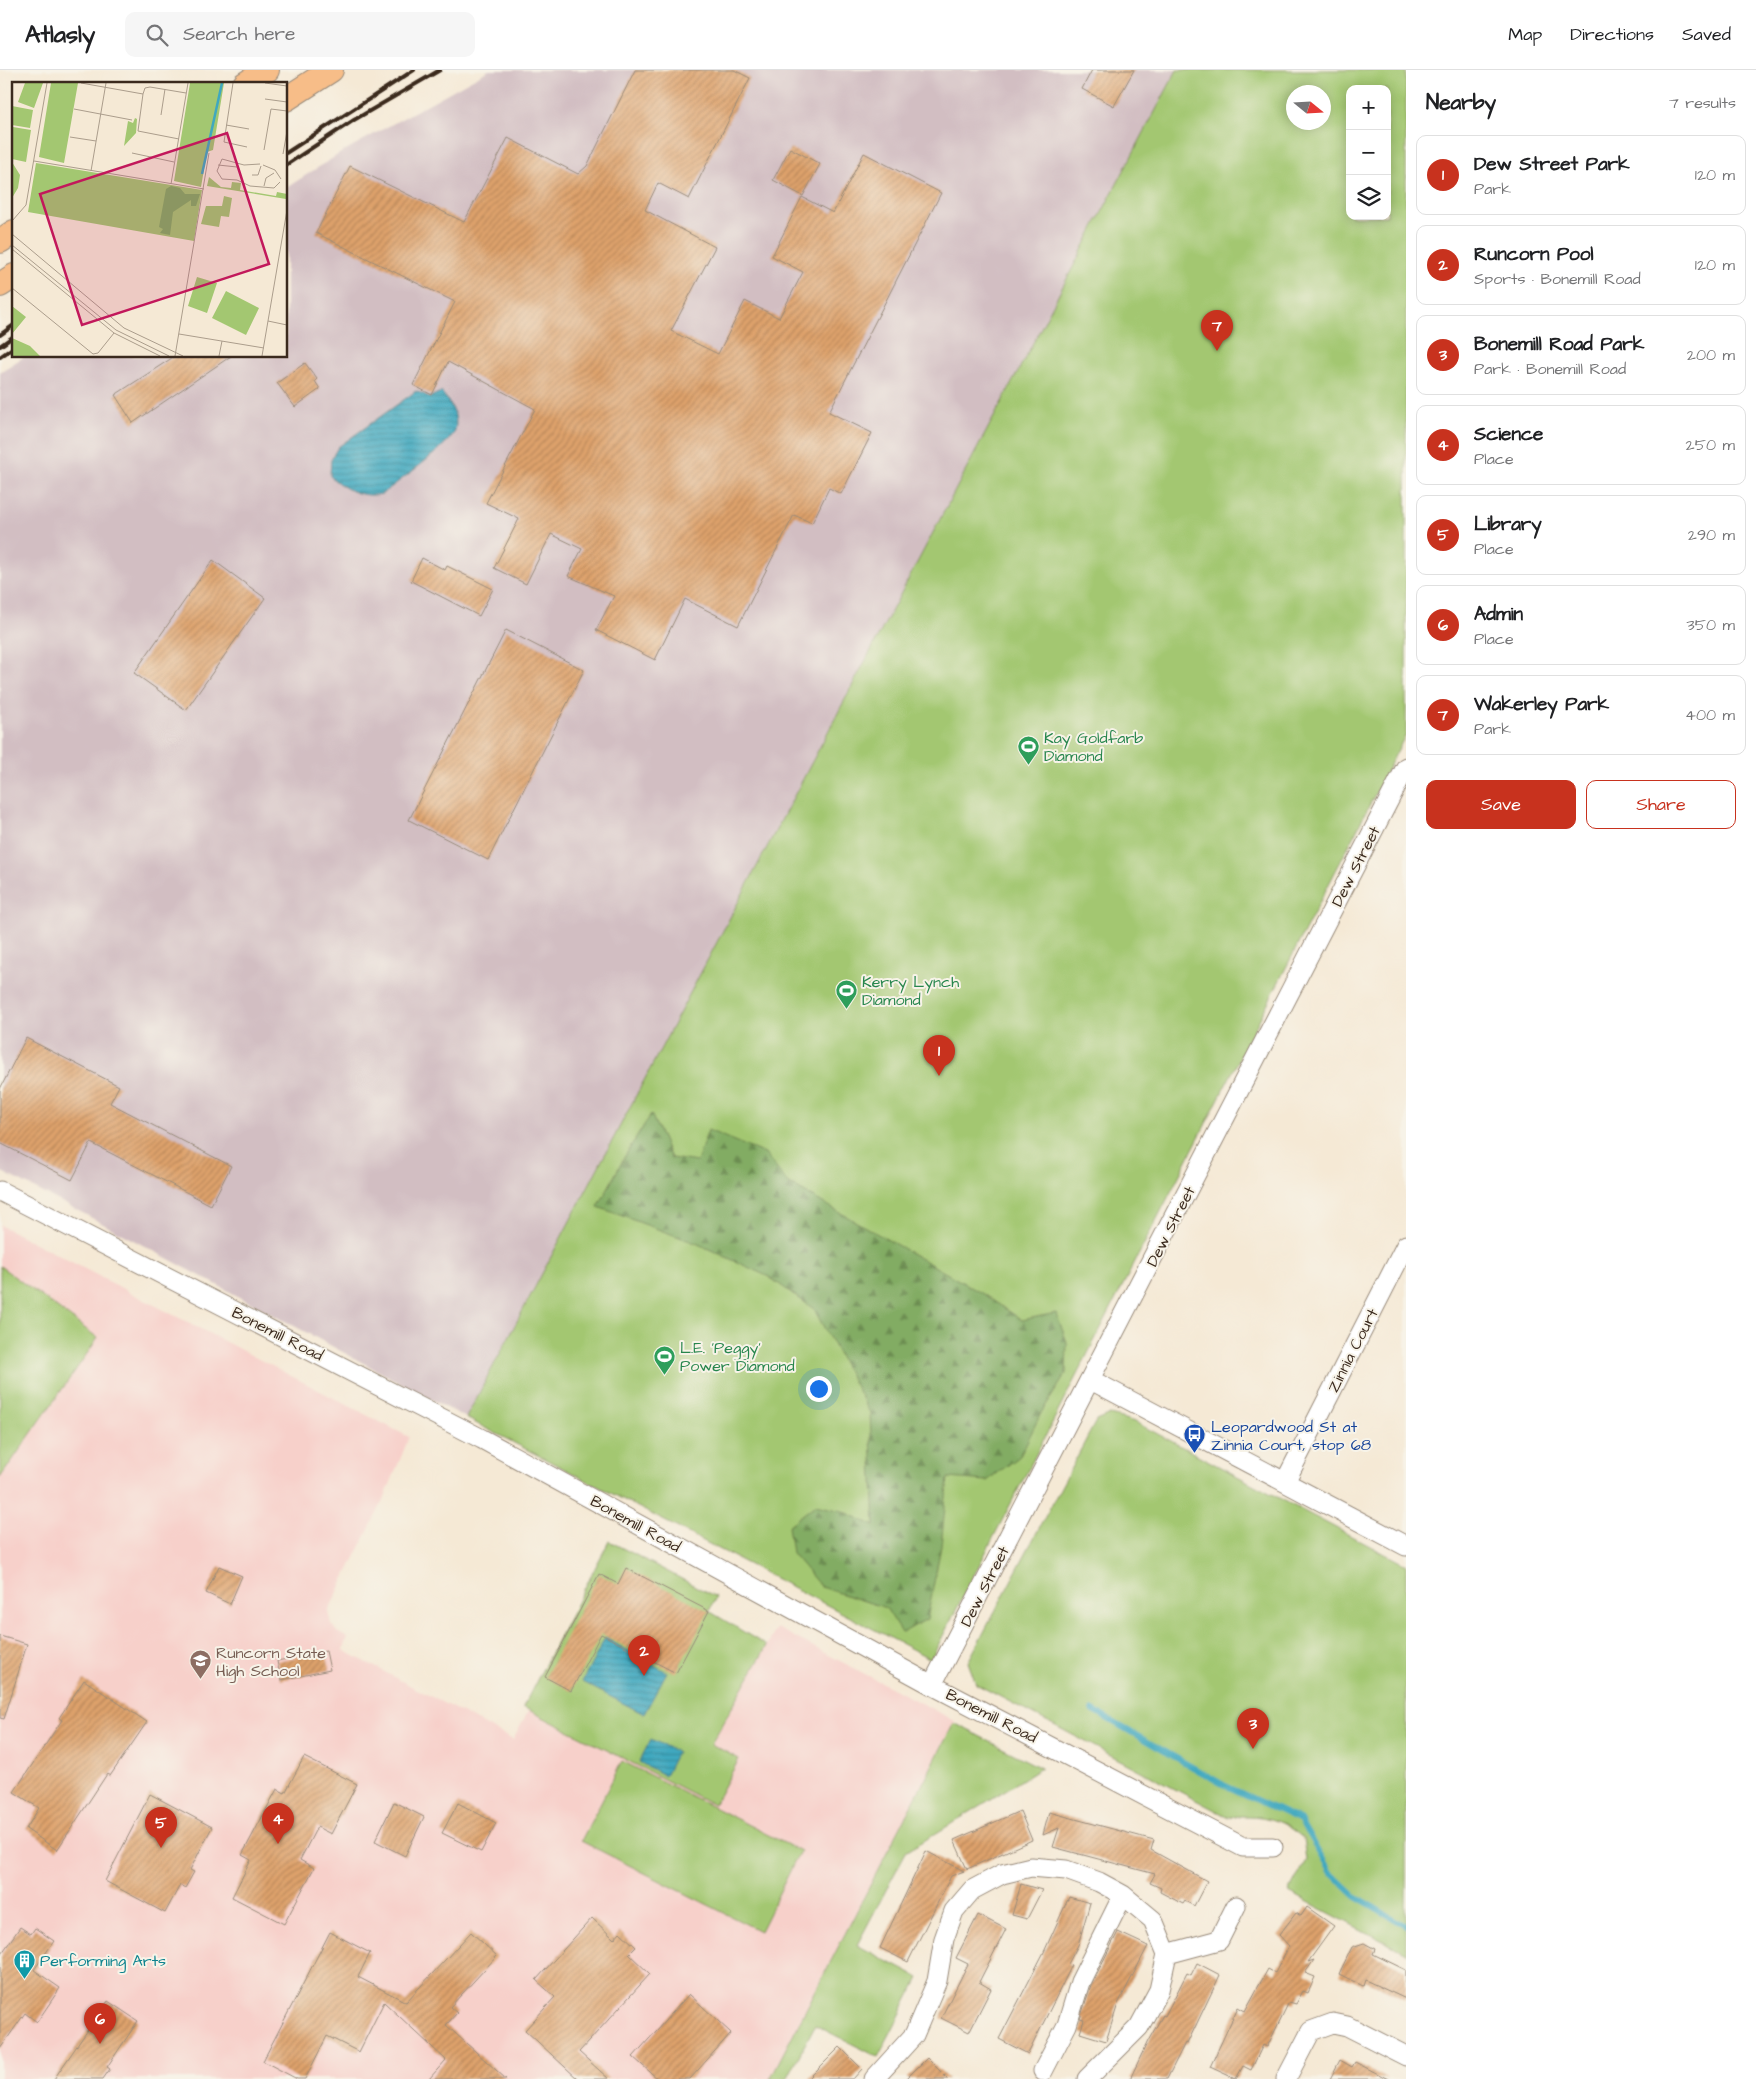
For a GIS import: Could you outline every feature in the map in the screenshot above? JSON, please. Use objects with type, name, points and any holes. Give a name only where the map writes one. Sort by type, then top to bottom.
[{"type":"main road","points":[[248,82],[267,70]]},
{"type":"main road","points":[[288,98],[332,70]]},
{"type":"main road","points":[[0,241],[12,233]]},
{"type":"main road","points":[[0,285],[12,277]]},
{"type":"street","name":"Dew Street","points":[[932,1685],[1406,767]]},
{"type":"street","name":"Bonemill Road","points":[[0,1191],[482,1439],[932,1685],[1243,1847],[1272,1847]]},
{"type":"street","name":"Zinnia Court","points":[[1285,1482],[1406,1245]]},
{"type":"street","points":[[1091,1380],[1406,1546]]},
{"type":"street","points":[[874,2079],[914,2035],[937,1981],[944,1939],[954,1911],[972,1890],[1002,1874],[1031,1867],[1066,1870],[1099,1882],[1123,1895],[1153,1920],[1167,1954],[1159,1990],[1139,2027],[1087,2079]]},
{"type":"street","points":[[1043,2071],[1067,2025],[1080,1982],[1123,1895]]},
{"type":"street","points":[[1167,1954],[1219,1940],[1236,1906]]},
{"type":"street","points":[[1286,2079],[1311,2031],[1333,2024],[1347,2026],[1406,2056]]},
{"type":"shaded area","points":[[489,70],[1177,70],[466,1418],[79,1211],[0,1171],[0,372],[22,358],[288,358],[288,187],[344,151]]},
{"type":"shaded area","name":"Runcorn State High School","points":[[0,1225],[409,1437],[385,1497],[328,1612],[331,1624],[337,1632],[348,1638],[343,1650],[513,1740],[529,1710],[714,1805],[711,1744],[777,1628],[955,1721],[770,2079],[0,2079]]},
{"type":"green space","points":[[1177,70],[1406,70],[1406,734],[931,1659],[466,1418]]},
{"type":"green space","points":[[651,1114],[671,1158],[697,1162],[708,1130],[765,1154],[788,1183],[983,1294],[1022,1320],[1056,1313],[1067,1342],[1066,1374],[1041,1413],[1020,1456],[987,1481],[948,1478],[941,1546],[927,1619],[902,1633],[886,1608],[821,1587],[792,1553],[788,1526],[815,1505],[843,1511],[875,1526],[870,1413],[814,1309],[769,1277],[698,1244],[598,1207],[625,1156]]},
{"type":"green space","points":[[0,1266],[98,1338],[0,1478]]},
{"type":"green space","points":[[1110,1415],[1135,1422],[1406,1565],[1406,1953],[1289,1892],[1306,1860],[1303,1838],[1285,1825],[1268,1818],[1250,1816],[1228,1817],[976,1684],[968,1662],[1096,1421]]},
{"type":"green space","points":[[609,1541],[716,1597],[709,1611],[767,1646],[711,1744],[739,1759],[714,1805],[523,1707]]},
{"type":"green space","points":[[954,1723],[1041,1768],[906,1852],[857,1945],[919,1978],[878,2057],[815,2025],[787,2079],[770,2079]]},
{"type":"green space","points":[[622,1761],[800,1851],[760,1931],[581,1841]]},
{"type":"water","points":[[416,391],[430,397],[441,392],[448,400],[455,414],[456,425],[452,436],[444,444],[423,463],[382,494],[368,495],[354,492],[330,476],[331,459],[338,447]]},
{"type":"water","points":[[605,1638],[667,1672],[644,1714],[582,1682]]},
{"type":"water","points":[[651,1739],[677,1752],[665,1776],[639,1762]]},
{"type":"building","points":[[635,70],[734,70],[750,78],[689,199],[658,183],[645,210],[715,247],[671,331],[718,354],[745,301],[779,318],[803,272],[772,256],[802,197],[833,213],[864,153],[941,193],[829,412],[872,433],[841,494],[829,488],[812,523],[794,515],[738,626],[685,599],[655,660],[596,630],[614,596],[568,576],[582,549],[551,534],[526,584],[494,568],[519,519],[486,503],[535,409],[448,362],[432,395],[413,385],[455,302],[316,233],[350,166],[464,222],[508,138],[578,174],[587,166]]},
{"type":"building","points":[[1092,70],[1134,70],[1114,106],[1082,89]]},
{"type":"building","points":[[790,148],[820,164],[803,196],[773,180]]},
{"type":"building","points":[[172,358],[228,358],[133,423],[115,395]]},
{"type":"building","points":[[305,363],[317,379],[315,381],[320,389],[295,407],[277,383]]},
{"type":"building","points":[[422,558],[445,570],[447,566],[493,589],[479,616],[411,581]]},
{"type":"building","points":[[213,560],[265,598],[186,710],[134,673]]},
{"type":"building","points":[[506,630],[584,670],[488,860],[409,820]]},
{"type":"building","points":[[26,1038],[119,1086],[110,1103],[231,1166],[211,1205],[91,1143],[72,1180],[0,1143],[0,1089]]},
{"type":"building","points":[[219,1566],[242,1576],[230,1604],[206,1593]]},
{"type":"building","points":[[626,1568],[709,1611],[676,1673],[601,1634],[571,1691],[545,1677],[599,1574],[618,1584]]},
{"type":"building","points":[[0,1636],[27,1644],[4,1719],[0,1718]]},
{"type":"building","points":[[326,1651],[330,1670],[281,1680],[277,1661]]},
{"type":"building","points":[[84,1680],[147,1722],[110,1776],[107,1774],[57,1850],[26,1829],[39,1808],[14,1792],[62,1720],[59,1718]]},
{"type":"building","points":[[304,1757],[357,1784],[331,1834],[317,1827],[300,1860],[314,1868],[284,1924],[232,1897],[251,1860],[242,1855],[277,1789],[285,1793]]},
{"type":"building","points":[[150,1794],[212,1827],[190,1870],[194,1872],[185,1888],[180,1885],[165,1913],[105,1881]]},
{"type":"building","points":[[394,1802],[424,1817],[405,1856],[375,1841]]},
{"type":"building","points":[[458,1803],[496,1823],[481,1852],[442,1833]]},
{"type":"building","points":[[1020,1811],[1032,1840],[967,1869],[954,1840]]},
{"type":"building","points":[[1049,1812],[1154,1840],[1151,1850],[1207,1881],[1194,1906],[1185,1901],[1183,1904],[1160,1892],[1161,1888],[1150,1883],[1155,1874],[1053,1847],[1059,1828],[1043,1835]]},
{"type":"building","points":[[926,1851],[964,1871],[951,1876],[908,1962],[880,1948]]},
{"type":"building","points":[[1021,1884],[1042,1890],[1027,1919],[1012,1915]]},
{"type":"building","points":[[1069,1897],[1090,1903],[1078,1945],[1068,1964],[1072,1965],[1028,2054],[999,2039],[1044,1952]]},
{"type":"building","points":[[1307,1907],[1334,1926],[1308,1962],[1314,1960],[1305,1973],[1315,1977],[1308,1993],[1303,1991],[1296,2004],[1289,2002],[1267,2047],[1263,2045],[1251,2070],[1243,2066],[1236,2079],[1210,2067],[1238,2007],[1245,2011],[1268,1969],[1275,1973],[1289,1946],[1279,1935],[1296,1913],[1301,1916]]},
{"type":"building","points":[[978,1915],[1006,1929],[979,1982],[991,1989],[969,2032],[941,2018],[968,1964],[956,1958]]},
{"type":"building","points":[[592,1918],[614,1939],[620,1932],[636,1947],[629,1954],[650,1974],[579,2052],[609,2079],[578,2079],[525,2030],[555,1997],[536,1980]]},
{"type":"building","name":"Performing Arts","points":[[20,1927],[31,1934],[35,1928],[54,1941],[34,1970],[60,1988],[37,2022],[25,2013],[0,2049],[0,1956]]},
{"type":"building","points":[[330,1932],[370,1953],[358,1977],[406,2002],[471,1932],[497,1956],[450,2007],[457,2013],[446,2025],[506,2079],[429,2079],[446,2060],[384,2002],[359,2052],[327,2036],[305,2079],[297,2079],[263,2061]]},
{"type":"building","points":[[1118,1932],[1148,1946],[1118,2004],[1106,2041],[1080,2033],[1084,2020],[1080,2019],[1091,1985]]},
{"type":"building","points":[[1364,1943],[1375,1949],[1373,1954],[1406,1970],[1406,1999],[1365,1980],[1363,1986],[1339,1974],[1352,1947]]},
{"type":"building","points":[[1197,1963],[1220,1975],[1187,2044],[1185,2043],[1167,2079],[1130,2079],[1148,2041],[1163,2015],[1165,2016],[1187,1973],[1191,1975]]},
{"type":"building","points":[[689,1994],[731,2033],[690,2079],[658,2079],[633,2057]]},
{"type":"building","points":[[108,2001],[138,2021],[107,2067],[110,2069],[103,2079],[54,2079]]},
{"type":"building","points":[[840,2047],[862,2069],[853,2079],[808,2079]]},
{"type":"building","points":[[927,2058],[948,2079],[906,2079]]},
{"type":"building","points":[[1340,2060],[1352,2067],[1355,2062],[1388,2079],[1330,2079]]},
{"type":"waterway","points":[[1092,1710],[1224,1785],[1300,1820],[1330,1872],[1355,1896],[1406,1926]]},
{"type":"railway","points":[[288,152],[414,70]]},
{"type":"railway","points":[[288,164],[354,120],[440,70]]},
{"type":"railway","points":[[0,335],[12,326]]},
{"type":"railway","points":[[0,346],[12,337]]},
{"type":"railway","points":[[0,357],[12,348]]},
{"type":"place","name":"Wakerley Park","points":[[1217,351]]},
{"type":"place","name":"Kay Goldfarb Diamond","points":[[1028,765]]},
{"type":"place","name":"Kerry Lynch Diamond","points":[[846,1009]]},
{"type":"place","name":"Dew Street Park","points":[[939,1076]]},
{"type":"place","name":"L.E. 'Peggy' Power Diamond","points":[[664,1375]]},
{"type":"place","name":"Leopardwood St at Zinnia Court, stop 68","points":[[1195,1454]]},
{"type":"place","name":"Runcorn Pool","points":[[644,1676]]},
{"type":"place","name":"Runcorn State High School","points":[[200,1680]]},
{"type":"place","name":"Bonemill Road Park","points":[[1253,1749]]},
{"type":"place","name":"Science","points":[[278,1844]]},
{"type":"place","name":"Library","points":[[161,1848]]},
{"type":"place","name":"Performing Arts","points":[[24,1979]]},
{"type":"place","name":"Admin","points":[[100,2044]]}]
